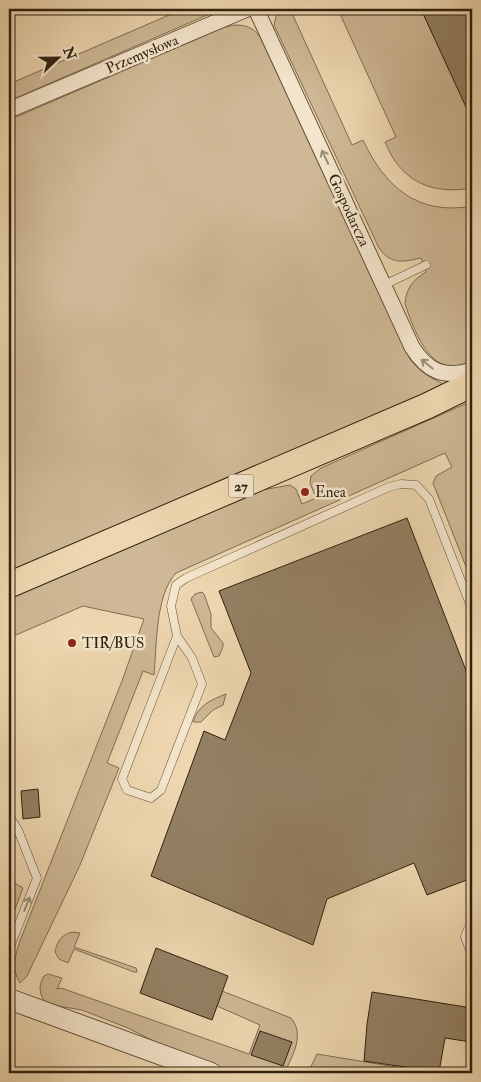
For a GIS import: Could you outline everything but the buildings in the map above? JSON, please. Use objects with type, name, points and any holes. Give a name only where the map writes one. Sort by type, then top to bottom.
[{"type":"main road","name":"27","points":[[9,585],[409,413],[472,384]]},
{"type":"street","name":"Przemysłowa","points":[[9,110],[247,9]]},
{"type":"street","name":"Gospodarcza","points":[[256,9],[412,347],[425,364],[432,369],[449,374],[472,370]]},
{"type":"street","points":[[9,1000],[211,1073]]},
{"type":"lane","points":[[384,285],[426,265]]},
{"type":"lane","points":[[177,636],[122,779],[127,790],[151,798],[161,790],[202,684],[192,658],[177,636],[171,606],[176,585],[186,578],[389,487],[401,484],[416,485],[429,499],[472,609]]},
{"type":"lane","points":[[9,816],[18,830],[37,878],[9,949]]},
{"type":"lane","points":[[472,926],[468,929],[465,937],[472,955]]},
{"type":"shaded area","points":[[183,9],[221,9],[9,101],[9,84]]},
{"type":"shaded area","points":[[278,9],[295,9],[291,11],[352,145],[363,140],[382,172],[393,184],[420,202],[435,207],[472,206],[472,364],[455,367],[441,363],[433,358],[421,341],[411,322],[405,304],[411,285],[426,272],[421,258],[409,261],[393,260],[379,248],[274,25]]},
{"type":"shaded area","points":[[351,9],[421,9],[472,120],[472,188],[444,189],[420,183],[409,176],[392,156],[385,142],[396,137],[340,14]]},
{"type":"shaded area","points":[[235,25],[251,28],[262,39],[410,359],[427,375],[448,386],[9,575],[9,120],[225,27]]},
{"type":"shaded area","points":[[472,401],[472,582],[433,483],[436,476],[452,467],[445,453],[176,573],[164,594],[161,607],[158,621],[154,675],[143,671],[107,763],[119,768],[80,865],[27,976],[20,983],[17,978],[15,957],[20,941],[122,681],[144,619],[83,606],[9,638],[9,594],[262,490],[290,485],[296,489],[302,504],[316,498],[310,483],[311,476],[321,468]]},
{"type":"shaded area","points":[[202,592],[211,614],[211,628],[223,643],[219,656],[214,657],[191,599],[195,594]]},
{"type":"shaded area","points":[[226,694],[223,705],[213,710],[201,722],[193,722],[202,707]]},
{"type":"shaded area","points":[[9,880],[23,888],[9,925]]},
{"type":"shaded area","points":[[80,933],[74,947],[136,968],[137,972],[74,949],[68,963],[59,959],[55,952],[59,941],[66,934]]},
{"type":"shaded area","points":[[48,974],[62,978],[57,989],[61,988],[249,1054],[260,1025],[217,1006],[222,991],[291,1018],[297,1031],[296,1045],[284,1073],[233,1073],[183,1056],[128,1028],[82,1010],[46,1004],[40,987],[44,976]]},
{"type":"shaded area","points":[[317,1054],[433,1073],[308,1073]]},
{"type":"place","name":"Enea","points":[[305,492]]},
{"type":"place","name":"TIR/BUS","points":[[72,643]]}]
